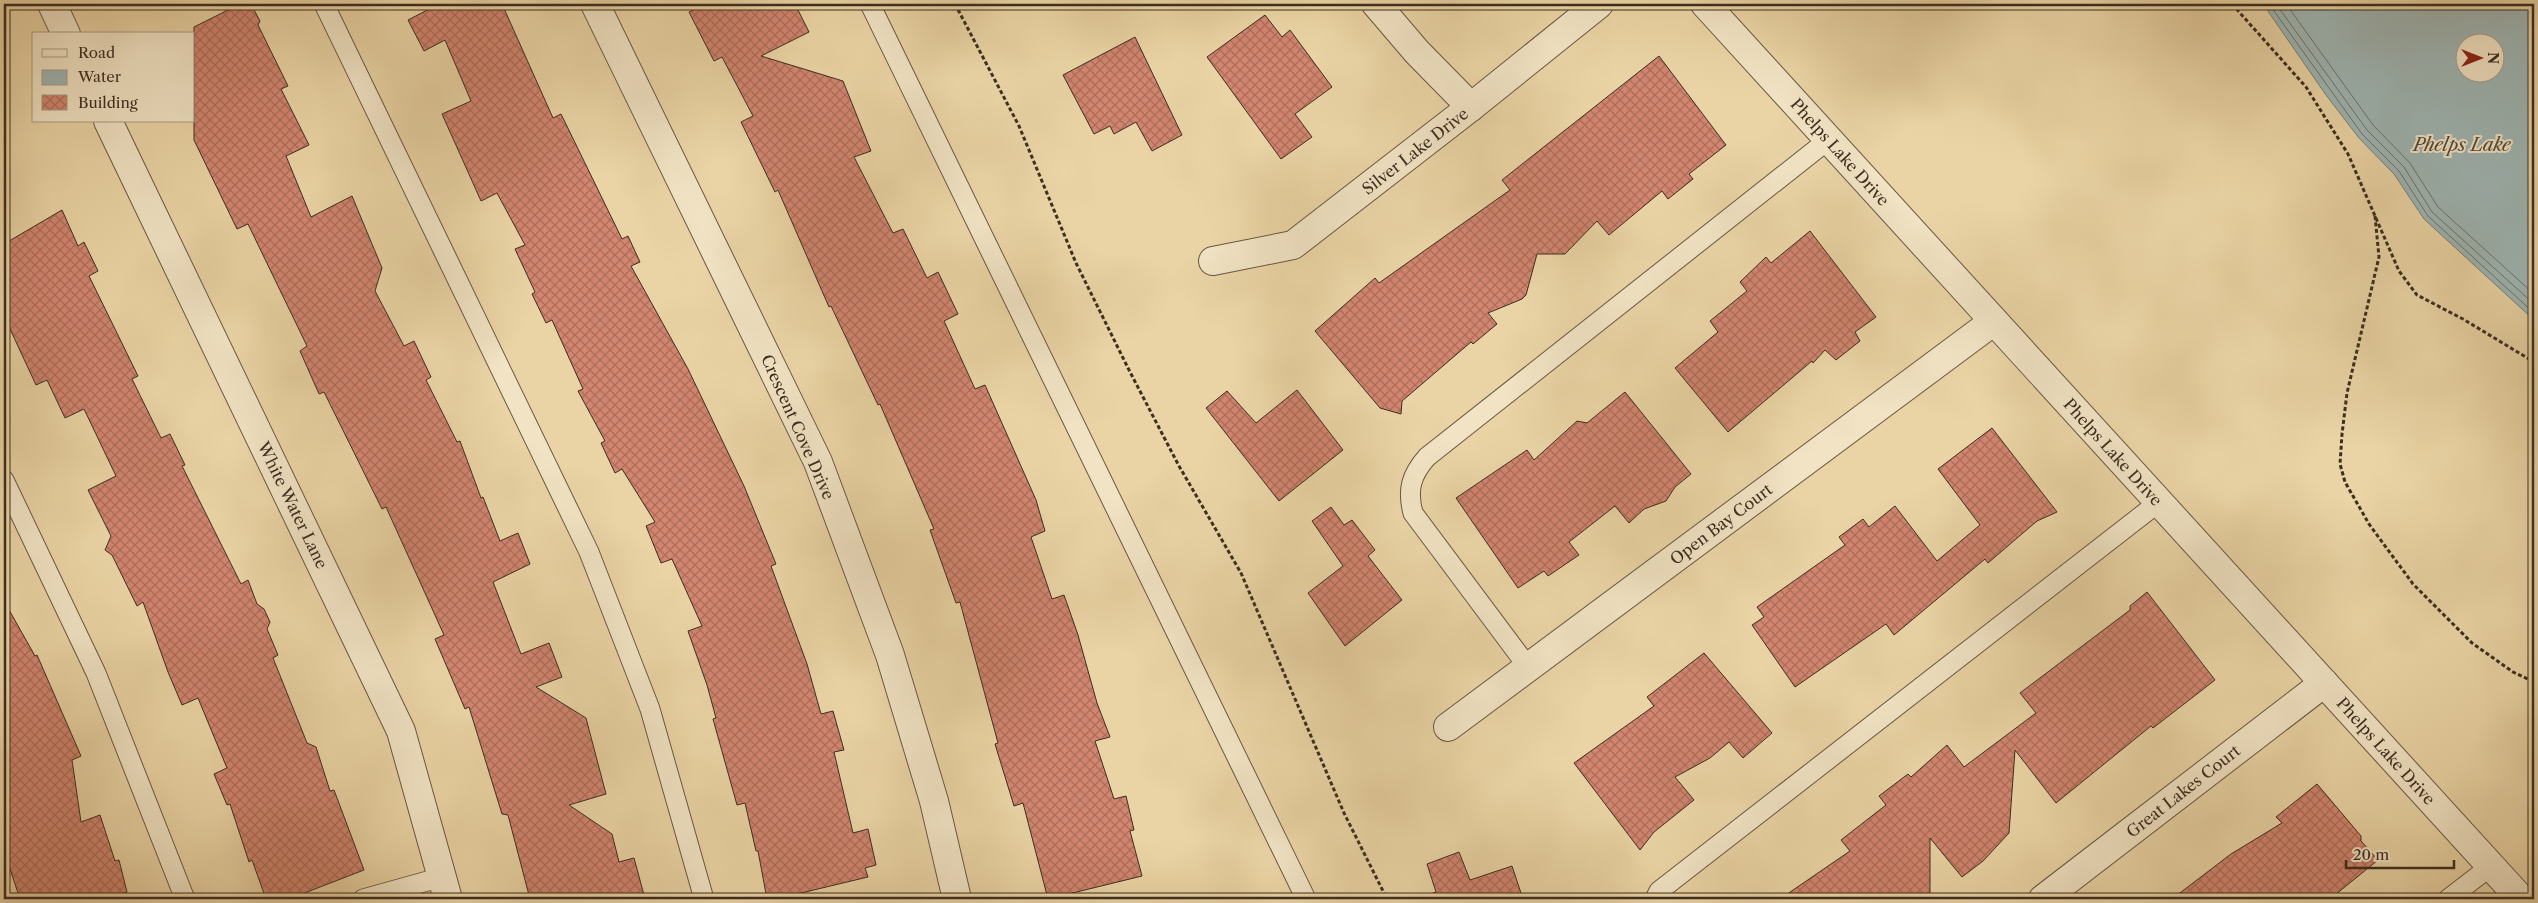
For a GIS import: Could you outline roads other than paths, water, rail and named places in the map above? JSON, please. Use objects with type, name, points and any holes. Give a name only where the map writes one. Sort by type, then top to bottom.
[{"type":"street","points":[[52,4],[65,32]]},
{"type":"street","name":"Crescent Cove Drive","points":[[595,4],[818,462],[890,655],[934,801],[957,899]]},
{"type":"street","points":[[1376,4],[1417,52],[1471,108]]},
{"type":"street","name":"Silver Lake Drive","points":[[1213,262],[1294,245],[1471,108],[1599,4]]},
{"type":"street","name":"Phelps Lake Drive","points":[[1705,4],[2521,899]]},
{"type":"street","name":"White Water Lane","points":[[108,122],[401,731],[445,888]]},
{"type":"street","name":"Open Bay Court","points":[[1448,727],[1994,321]]},
{"type":"street","name":"Great Lakes Court","points":[[2043,899],[2324,683]]},
{"type":"lane","points":[[324,4],[589,552],[650,709],[704,899]]},
{"type":"lane","points":[[870,4],[1306,899]]},
{"type":"lane","points":[[1528,667],[1413,513],[1409,498],[1411,483],[1417,469],[1427,456],[1828,140]]},
{"type":"lane","points":[[4,480],[96,673],[184,899]]},
{"type":"lane","points":[[1655,899],[1659,891],[2159,502]]},
{"type":"lane","points":[[2448,899],[2491,866]]},
{"type":"lane","points":[[363,899],[445,888]]},
{"type":"water","name":"Phelps Lake","points":[[2263,4],[2534,4],[2534,320],[2424,219],[2394,174],[2359,138],[2326,95]]}]
